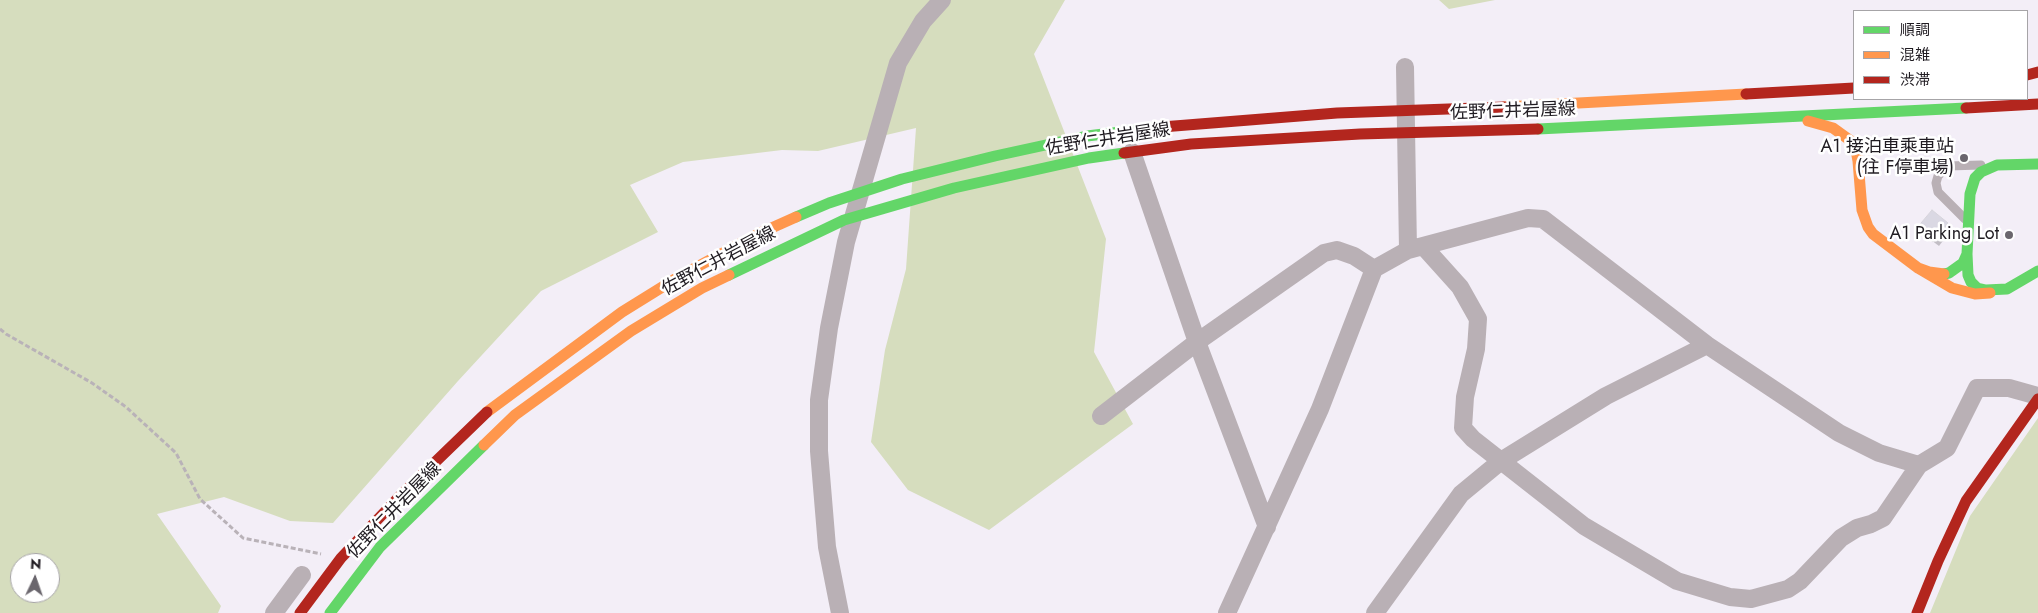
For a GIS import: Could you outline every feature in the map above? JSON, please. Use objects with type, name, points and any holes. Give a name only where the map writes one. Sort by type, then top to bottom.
[{"type":"main road","name":"佐野仁井岩屋線","points":[[300,613],[341,558],[399,497],[485,414],[622,312],[680,276],[758,234],[830,204],[902,179],[1087,136],[1163,127],[1288,117],[1853,88]]},
{"type":"main road","name":"佐野仁井岩屋線","points":[[330,613],[380,547],[515,415],[630,331],[702,288],[788,245],[844,220],[954,188],[1089,158],[1191,144],[1350,135],[1473,132],[1716,121],[2038,104]]},
{"type":"main road","points":[[1876,124],[1898,116],[1950,109]]},
{"type":"main road","points":[[1716,121],[1805,121],[1824,124],[1843,134],[1856,150],[1862,210],[1868,227],[1873,234],[1942,284],[1963,292],[1985,294],[2004,290],[2020,283],[2038,271]]},
{"type":"main road","points":[[1858,161],[1862,141]]},
{"type":"main road","points":[[2004,290],[1977,288],[1971,282],[1968,275],[1967,254],[1970,194],[1975,178],[1988,168],[1997,165],[2038,164]]},
{"type":"main road","points":[[1918,268],[1940,274],[1949,273],[1963,263],[1967,254]]},
{"type":"main road","points":[[1918,613],[1938,561],[1966,501],[2038,397]]},
{"type":"street","points":[[840,613],[828,547],[819,451],[819,400],[829,328],[846,242],[898,63],[923,21],[942,0]]},
{"type":"street","points":[[1405,67],[1414,246],[1460,287],[1478,319],[1476,349],[1465,397],[1463,428],[1473,439],[1510,466],[1584,526],[1677,581],[1730,597],[1751,599],[1788,590],[1800,581],[1840,538],[1857,528],[1883,518],[1919,465],[1947,448],[1976,388],[2009,388],[2038,397]]},
{"type":"street","points":[[1132,152],[1197,342],[1267,527]]},
{"type":"street","points":[[1227,613],[1320,409],[1374,269],[1414,246],[1528,218],[1543,219],[1707,345],[1839,433],[1879,453],[1919,465]]},
{"type":"street","points":[[1101,416],[1197,342],[1324,253],[1337,250],[1354,256],[1374,269]]},
{"type":"street","points":[[1375,613],[1461,494],[1501,461],[1606,396],[1707,345]]},
{"type":"street","points":[[274,613],[302,575]]},
{"type":"lane","points":[[1969,222],[1938,192],[1936,184],[1938,176],[1948,166],[1956,164],[1997,165]]},
{"type":"path","points":[[0,329],[92,383],[126,407],[176,453],[200,499],[242,538],[341,558]]},
{"type":"green space","points":[[0,0],[1065,0],[1034,54],[1106,239],[1094,352],[1133,424],[989,530],[908,490],[871,442],[885,350],[906,269],[916,128],[818,151],[782,150],[683,162],[630,185],[658,232],[541,291],[458,381],[333,523],[290,521],[224,497],[157,514],[221,606],[218,613],[0,613]]},
{"type":"green space","points":[[1439,0],[1495,0],[1449,9]]},
{"type":"green space","points":[[2038,418],[2038,613],[1930,613],[1970,516]]},
{"type":"building","points":[[1932,210],[1948,223],[1933,242],[1916,229]]},
{"type":"traffic: fast","points":[[1538,129],[1966,108]]},
{"type":"traffic: fast","points":[[796,217],[829,203],[902,179],[995,156],[1087,136],[1162,127]]},
{"type":"traffic: fast","points":[[729,275],[844,220],[954,188],[1089,158],[1124,153]]},
{"type":"traffic: fast","points":[[1944,274],[1949,273],[1963,263],[1967,254],[1970,194],[1975,178],[1981,172],[1997,165],[2038,164]]},
{"type":"traffic: fast","points":[[1967,254],[1968,275],[1971,282],[1977,288],[1986,290],[2007,289],[2038,271]]},
{"type":"traffic: fast","points":[[330,613],[380,547],[484,445]]},
{"type":"traffic: slow","points":[[1504,107],[1746,94]]},
{"type":"traffic: slow","points":[[1808,121],[1833,128],[1851,141],[1856,150],[1858,161],[1862,210],[1868,227],[1873,234],[1918,268],[1944,274]]},
{"type":"traffic: slow","points":[[487,412],[622,312],[680,276],[758,234],[796,217]]},
{"type":"traffic: slow","points":[[1918,268],[1952,288],[1975,294],[1990,293]]},
{"type":"traffic: slow","points":[[484,445],[515,415],[631,331],[702,288],[729,275]]},
{"type":"traffic: jam","points":[[2028,75],[2038,72]]},
{"type":"traffic: jam","points":[[1746,94],[1853,88]]},
{"type":"traffic: jam","points":[[1966,108],[2038,104]]},
{"type":"traffic: jam","points":[[1162,127],[1337,113],[1504,107]]},
{"type":"traffic: jam","points":[[1124,153],[1191,144],[1360,134],[1538,129]]},
{"type":"traffic: jam","points":[[1917,613],[1938,561],[1966,501],[2038,399]]},
{"type":"traffic: jam","points":[[300,613],[341,558],[399,497],[487,412]]},
{"type":"place","name":"A1 接泊車乘車站 (往 F停車場)","points":[[1964,158]]},
{"type":"place","name":"A1 Parking Lot","points":[[2009,235]]}]
